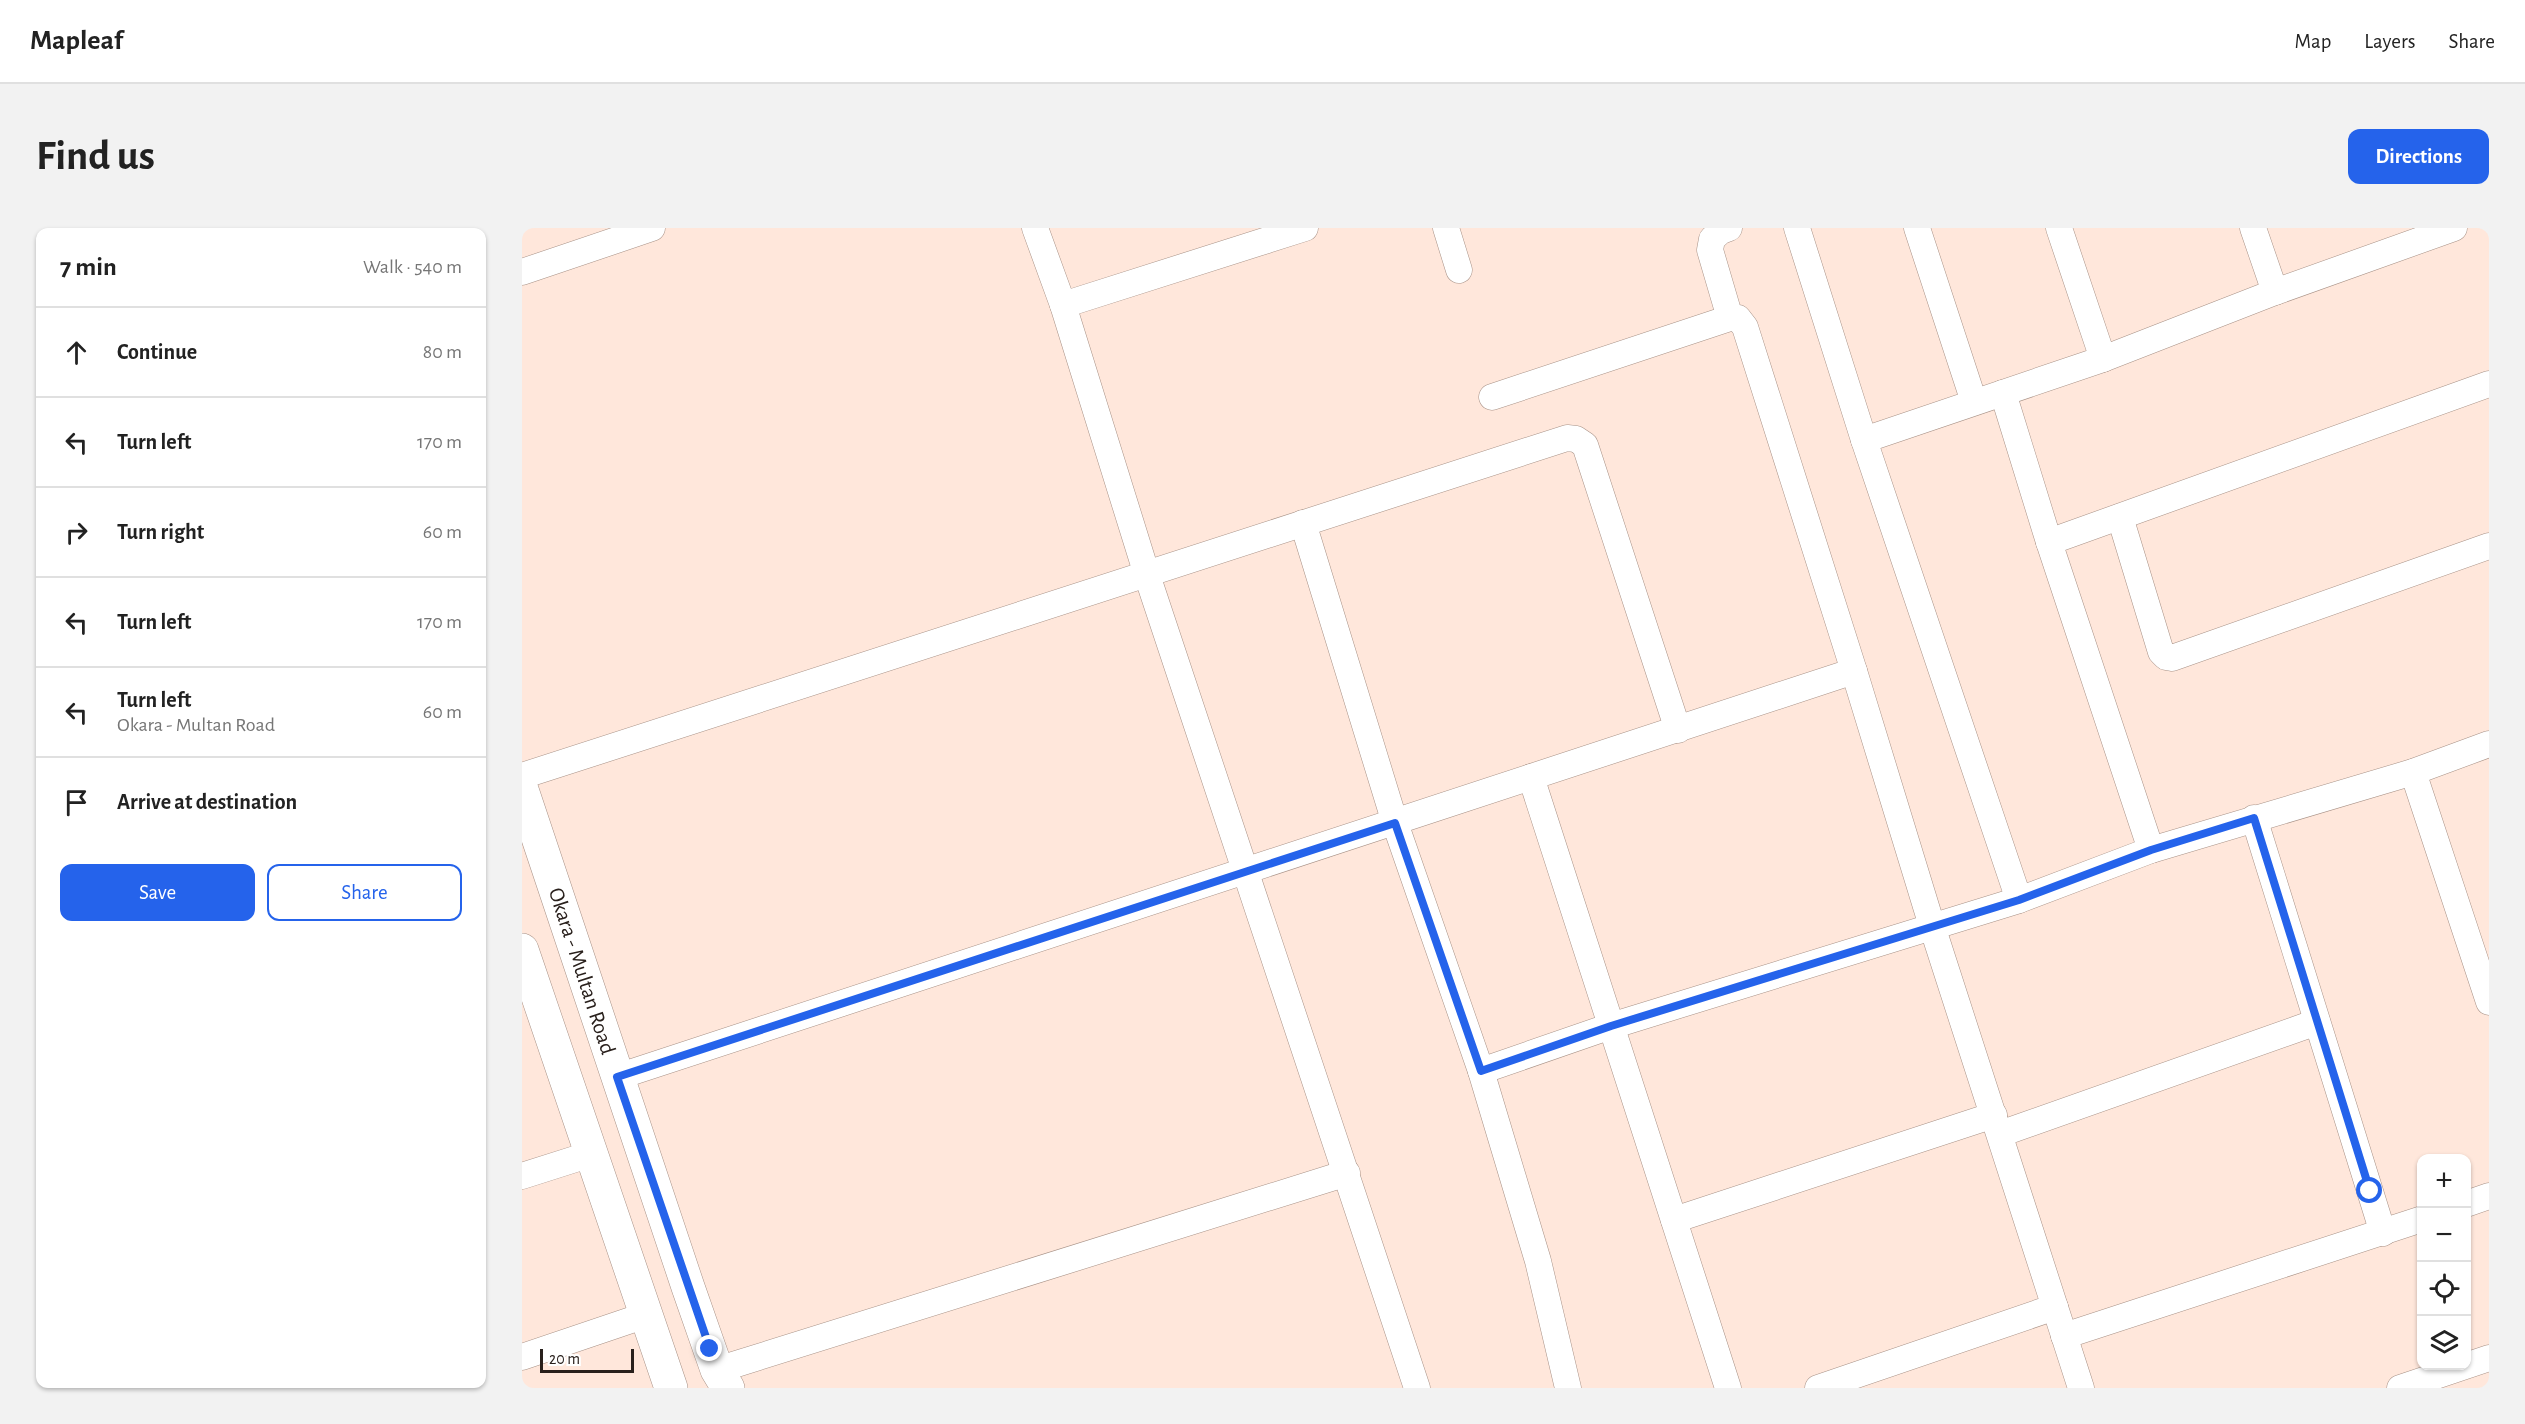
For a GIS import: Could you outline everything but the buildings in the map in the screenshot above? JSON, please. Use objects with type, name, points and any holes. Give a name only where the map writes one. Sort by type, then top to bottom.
[{"type":"main road","name":"Okara - Multan Road","points":[[522,790],[617,1077],[723,1379]]},
{"type":"main road","points":[[522,950],[671,1388]]},
{"type":"street","points":[[522,272],[652,228]]},
{"type":"street","points":[[1035,228],[1063,305],[1147,574],[1417,1388]]},
{"type":"street","points":[[1063,305],[1275,233],[1305,228]]},
{"type":"street","points":[[1446,228],[1459,270]]},
{"type":"street","points":[[1730,228],[1721,231],[1712,239],[1710,250],[1730,318]]},
{"type":"street","points":[[1797,228],[1864,440],[2019,900]]},
{"type":"street","points":[[1917,228],[1974,402]]},
{"type":"street","points":[[2059,228],[2103,359]]},
{"type":"street","points":[[2253,228],[2275,292]]},
{"type":"street","points":[[1864,440],[2103,359],[2275,292],[2454,228]]},
{"type":"street","points":[[1492,397],[1730,318],[1738,318],[1745,327],[1932,926],[2081,1388]]},
{"type":"street","points":[[2049,542],[2489,384]]},
{"type":"street","points":[[2003,393],[2049,542],[2151,850]]},
{"type":"street","points":[[522,776],[1567,438],[1576,439],[1585,445],[1678,730]]},
{"type":"street","points":[[2120,517],[2162,652],[2166,657],[2172,658],[2489,546]]},
{"type":"street","points":[[1303,523],[1395,823],[1481,1071],[1538,1261],[1568,1388]]},
{"type":"street","points":[[617,1077],[1854,671]]},
{"type":"street","points":[[1481,1071],[1611,1026],[2019,900],[2151,850],[2413,771],[2489,744]]},
{"type":"street","points":[[2413,771],[2489,1002]]},
{"type":"street","points":[[1532,777],[1728,1388]]},
{"type":"street","points":[[2254,818],[2383,1233]]},
{"type":"street","points":[[1674,1220],[1997,1124],[2317,1022]]},
{"type":"street","points":[[522,1176],[591,1154]]},
{"type":"street","points":[[723,1379],[1347,1173]]},
{"type":"street","points":[[2471,1201],[2489,1196]]},
{"type":"street","points":[[2064,1336],[2417,1220]]},
{"type":"street","points":[[1818,1388],[2055,1307]]},
{"type":"street","points":[[522,1357],[646,1315]]},
{"type":"street","points":[[2400,1388],[2489,1358]]},
{"type":"route","points":[[710,1349],[617,1077],[1395,823],[1481,1071],[1611,1026],[2019,900],[2151,850],[2254,818],[2370,1191]]}]
